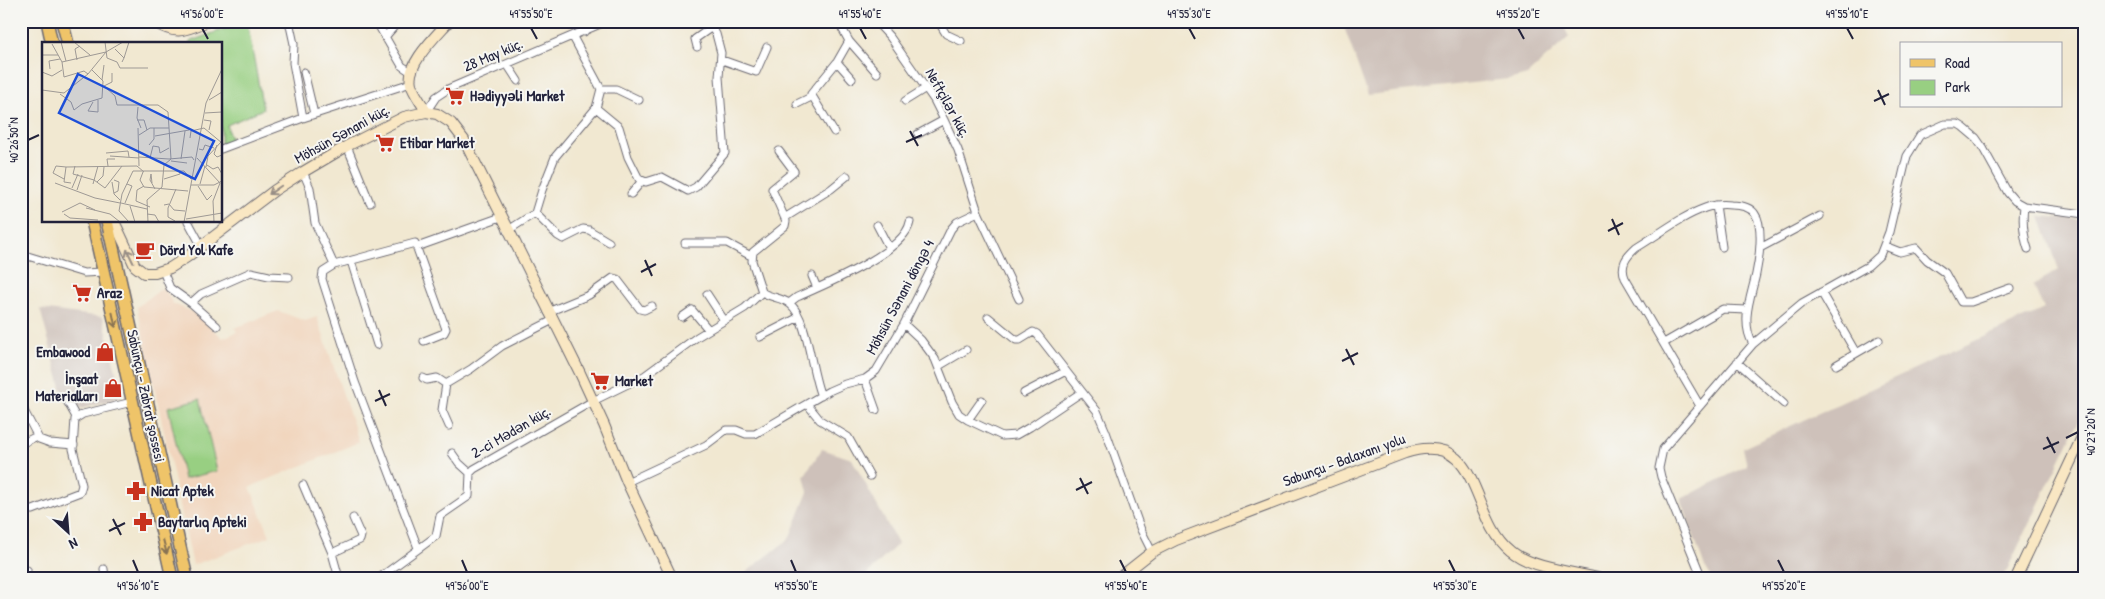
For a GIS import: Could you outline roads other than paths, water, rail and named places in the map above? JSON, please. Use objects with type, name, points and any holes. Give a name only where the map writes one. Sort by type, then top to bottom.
[{"type":"main road","points":[[46,21],[51,42]]},
{"type":"main road","points":[[62,21],[67,42]]},
{"type":"main road","name":"Sabunçu - Zabrat şossesi","points":[[92,222],[172,578]]},
{"type":"main road","points":[[107,222],[187,578]]},
{"type":"street","points":[[153,21],[168,30],[180,32],[208,21]]},
{"type":"street","points":[[289,21],[294,44],[293,63],[303,118]]},
{"type":"street","points":[[376,21],[402,66],[411,72]]},
{"type":"street","points":[[386,38],[399,21]]},
{"type":"street","points":[[449,21],[422,54],[411,72],[411,84],[426,112],[445,118],[458,131],[593,401],[627,482],[672,578]]},
{"type":"street","points":[[580,21],[584,32]]},
{"type":"street","name":"28 May küç.","points":[[426,112],[436,97],[448,89],[607,21]]},
{"type":"street","points":[[838,21],[849,40],[877,73]]},
{"type":"street","points":[[938,21],[946,34],[961,41]]},
{"type":"street","name":"Neftçilər küç.","points":[[878,22],[926,88],[944,120],[958,150],[978,212],[1019,298]]},
{"type":"street","points":[[596,108],[619,127],[628,157],[636,174],[642,181],[650,181],[662,177],[688,192],[696,187],[722,158],[725,147],[719,77],[722,60],[720,44],[710,24],[696,38],[697,47]]},
{"type":"street","points":[[507,231],[535,213],[555,157],[596,108],[601,88],[572,37]]},
{"type":"street","points":[[834,132],[811,98],[811,94],[837,62],[849,40]]},
{"type":"street","points":[[722,60],[756,72],[768,47]]},
{"type":"street","points":[[837,62],[852,79]]},
{"type":"street","points":[[507,64],[518,80]]},
{"type":"street","points":[[304,72],[314,114]]},
{"type":"street","points":[[222,149],[314,114],[411,84]]},
{"type":"street","points":[[601,88],[616,89],[639,100]]},
{"type":"street","points":[[905,101],[926,88]]},
{"type":"street","points":[[797,104],[811,98]]},
{"type":"street","name":"Möhsün Sənani küç.","points":[[163,271],[178,263],[302,172],[347,146],[404,117],[426,112]]},
{"type":"street","points":[[918,134],[944,120]]},
{"type":"street","points":[[1702,578],[1659,468],[1663,449],[1753,344],[1802,303],[1868,266],[1880,255],[1885,246],[1904,165],[1911,147],[1920,135],[1946,124],[1958,124],[1976,138],[2008,193],[2015,201],[2024,206],[2084,214]]},
{"type":"street","points":[[347,146],[370,203]]},
{"type":"street","points":[[751,256],[785,226],[786,217],[772,190],[793,174],[794,168],[779,151]]},
{"type":"street","points":[[302,172],[310,188],[315,224],[334,265]]},
{"type":"street","points":[[786,217],[831,189],[847,176]]},
{"type":"street","points":[[631,194],[642,181]]},
{"type":"street","points":[[1716,204],[1722,247]]},
{"type":"street","points":[[1700,406],[1664,342],[1624,278],[1622,265],[1627,256],[1636,248],[1694,212],[1716,204],[1737,205],[1751,210],[1757,218],[1760,248],[1757,272],[1747,310],[1748,335],[1753,344]]},
{"type":"street","points":[[2024,206],[2023,234],[2028,249]]},
{"type":"street","name":"Möhsün Sənani döngə 4","points":[[865,379],[876,371],[904,324],[951,229],[957,222],[978,212]]},
{"type":"street","points":[[535,213],[563,239],[583,229],[589,230],[609,242]]},
{"type":"street","points":[[1760,248],[1820,216]]},
{"type":"street","points":[[417,247],[501,217]]},
{"type":"street","points":[[114,222],[131,259],[138,269],[148,273],[163,271],[172,291],[191,303],[217,326]]},
{"type":"street","points":[[189,222],[201,245]]},
{"type":"street","points":[[789,303],[797,297],[863,267],[889,248],[907,231],[910,222]]},
{"type":"street","points":[[876,224],[889,248]]},
{"type":"street","points":[[418,548],[355,382],[322,280],[323,272],[334,265],[412,243],[417,247],[446,329],[444,334],[424,341]]},
{"type":"street","points":[[685,244],[727,243],[751,256],[762,292],[789,303],[799,317],[821,396]]},
{"type":"street","points":[[1885,246],[1900,252],[1916,248],[1920,250],[1927,260],[1945,273],[1961,302],[1970,302],[2010,288]]},
{"type":"street","points":[[21,254],[84,273],[104,272]]},
{"type":"street","points":[[350,261],[378,345]]},
{"type":"street","points":[[191,303],[201,294],[250,272],[269,276],[290,277]]},
{"type":"street","points":[[812,276],[817,288]]},
{"type":"street","points":[[449,426],[442,410],[446,384],[502,346],[589,295],[613,278],[617,280],[640,309],[644,310],[652,306]]},
{"type":"street","name":"2-ci Mədən küç.","points":[[379,578],[436,536],[440,516],[469,496],[470,473],[479,465],[593,401],[644,376],[708,329],[745,308],[762,292]]},
{"type":"street","points":[[1821,292],[1856,353]]},
{"type":"street","points":[[707,294],[724,320]]},
{"type":"street","points":[[1664,342],[1723,309],[1747,310]]},
{"type":"street","points":[[682,317],[692,310],[708,329]]},
{"type":"street","points":[[760,337],[799,317]]},
{"type":"street","points":[[988,317],[1016,340],[1020,340],[1033,332],[1038,334],[1082,392],[1102,421],[1141,530],[1152,552]]},
{"type":"street","points":[[904,324],[922,340],[938,366],[952,402],[959,414],[1002,436],[1016,435],[1082,392]]},
{"type":"street","points":[[1836,365],[1879,340]]},
{"type":"street","points":[[938,366],[966,350]]},
{"type":"street","points":[[1736,362],[1784,404]]},
{"type":"street","points":[[1024,393],[1066,371]]},
{"type":"street","points":[[423,378],[427,380],[437,378],[446,384]]},
{"type":"street","points":[[627,482],[706,445],[726,430],[755,434],[845,384],[865,379],[876,410]]},
{"type":"street","points":[[67,400],[76,417]]},
{"type":"street","points":[[968,420],[982,400]]},
{"type":"street","points":[[21,510],[33,510],[80,492],[82,485],[74,456],[74,422],[76,417],[132,402]]},
{"type":"street","points":[[807,404],[820,420],[848,437],[870,476]]},
{"type":"street","points":[[21,405],[37,436],[44,442],[74,445]]},
{"type":"street","points":[[2016,578],[2084,433]]},
{"type":"street","points":[[21,444],[37,436]]},
{"type":"street","name":"Sabunçu - Balaxanı yolu","points":[[1119,578],[1152,552],[1176,540],[1377,463],[1416,450],[1435,449],[1452,455],[1464,465],[1493,530],[1504,546],[1512,553],[1538,564],[1598,578]]},
{"type":"street","points":[[452,453],[470,473]]},
{"type":"street","points":[[303,485],[332,553],[339,578]]},
{"type":"street","points":[[332,553],[360,540],[361,536],[353,518]]},
{"type":"street","points":[[104,569],[105,578]]},
{"type":"place","name":"Hədiyyəli Market","points":[[455,96]]},
{"type":"place","name":"Etibar Market","points":[[385,143]]},
{"type":"place","name":"Dörd Yol Kafe","points":[[145,250]]},
{"type":"place","name":"Araz","points":[[82,293]]},
{"type":"place","name":"Embawood","points":[[105,352]]},
{"type":"place","name":"Market","points":[[600,381]]},
{"type":"place","name":"İnşaat Materialları","points":[[113,388]]},
{"type":"place","name":"Nicat Aptek","points":[[136,491]]},
{"type":"place","name":"Baytarlıq Apteki","points":[[143,522]]}]
